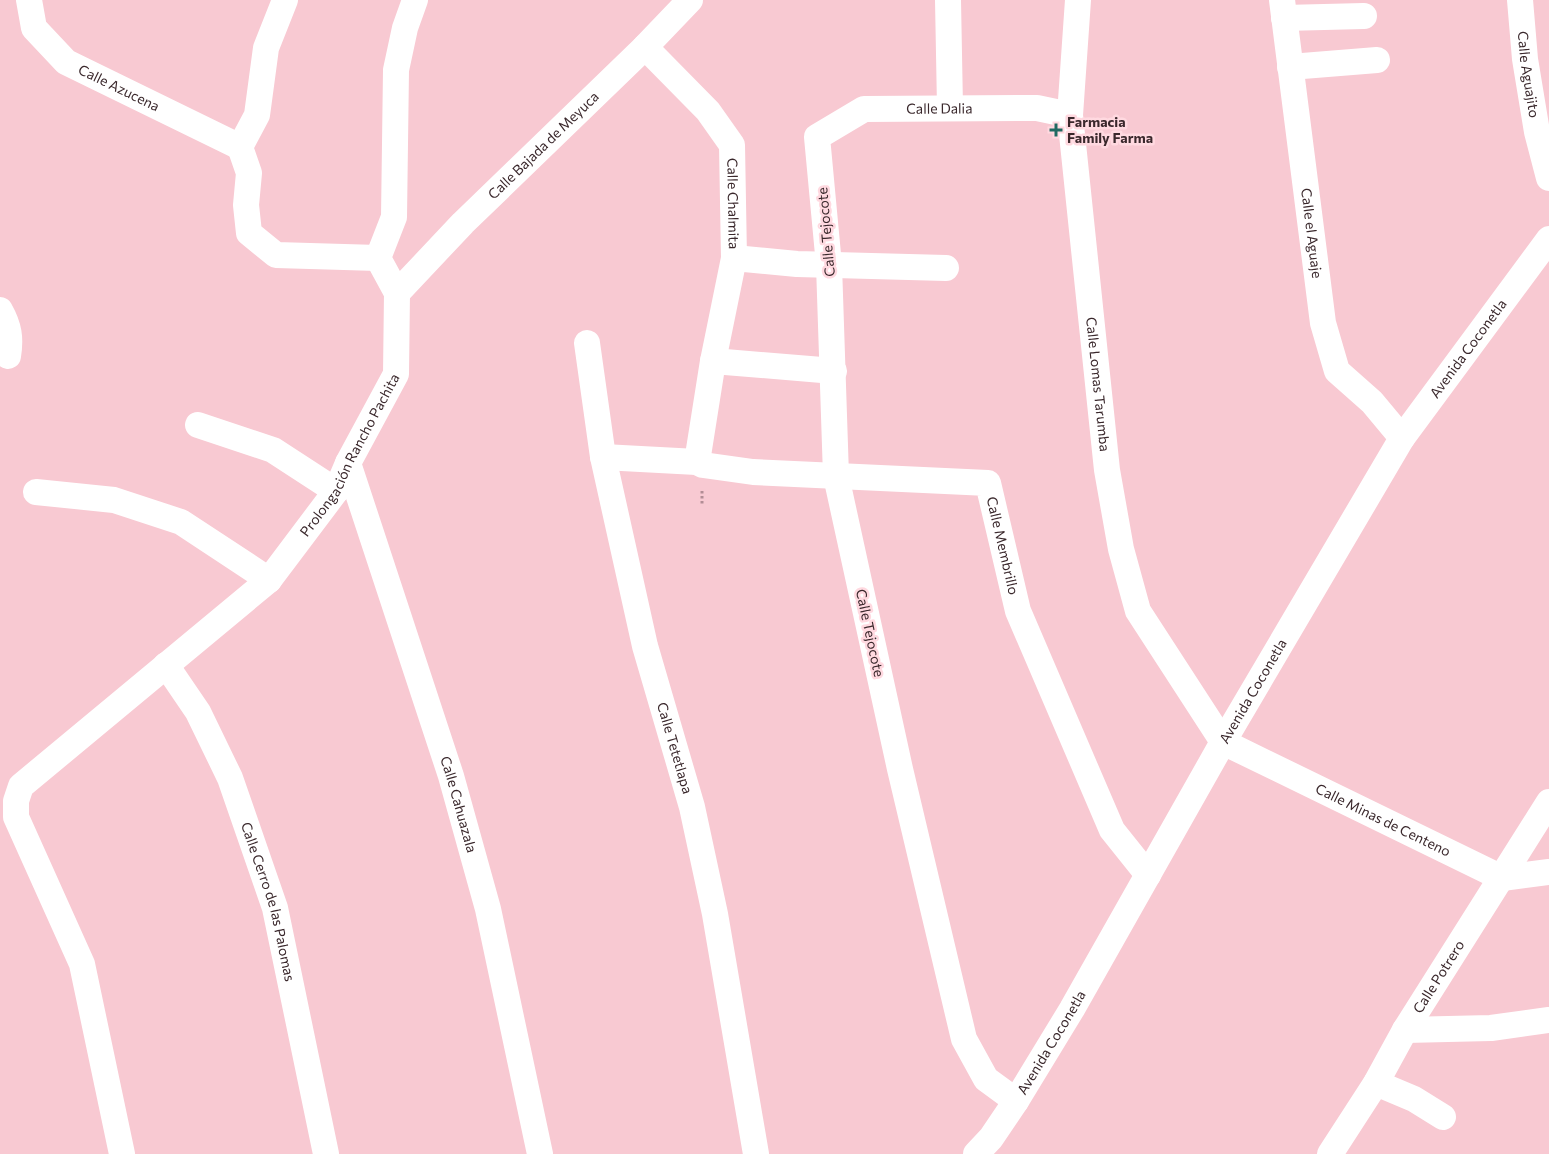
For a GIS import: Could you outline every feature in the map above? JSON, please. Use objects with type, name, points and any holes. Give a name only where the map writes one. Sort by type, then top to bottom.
[{"type":"street","name":"Calle Azucena","points":[[29,0],[34,28],[66,62],[240,147]]},
{"type":"street","points":[[285,0],[266,48],[257,115],[240,147],[249,173],[246,205],[249,233],[276,255],[378,258],[394,217],[396,70],[405,28],[415,0]]},
{"type":"street","name":"Calle Bajada de Meyuca","points":[[397,293],[463,224],[645,47],[690,0]]},
{"type":"street","points":[[948,0],[950,107]]},
{"type":"street","name":"Calle Lomas Tarumba","points":[[1078,0],[1070,115],[1107,470],[1121,549],[1138,611],[1223,742]]},
{"type":"street","name":"Calle Aguajito","points":[[1520,0],[1525,59],[1538,132],[1549,178]]},
{"type":"street","points":[[1283,9],[1364,16]]},
{"type":"street","name":"Calle el Aguaje","points":[[1283,9],[1323,323],[1337,371],[1372,402],[1402,438]]},
{"type":"street","name":"Calle Chalmita","points":[[645,47],[708,111],[732,145],[734,258],[712,361],[697,462]]},
{"type":"street","points":[[1290,67],[1377,60]]},
{"type":"street","name":"Calle Dalia","points":[[817,137],[864,109],[950,107],[1037,108],[1070,115]]},
{"type":"street","name":"Calle Tejocote","points":[[817,137],[829,265],[836,476],[900,769],[964,1039],[986,1079],[1016,1101]]},
{"type":"street","name":"Avenida Coconetla","points":[[976,1154],[990,1138],[1016,1101],[1072,1009],[1223,742],[1402,438],[1540,269],[1549,239]]},
{"type":"street","name":"Prolongación Rancho Pachita","points":[[122,1154],[82,964],[16,817],[16,801],[22,786],[269,580],[336,491],[348,463],[396,374],[397,293],[378,258]]},
{"type":"street","points":[[734,258],[797,264],[946,268]]},
{"type":"street","points":[[0,310],[11,340],[8,356]]},
{"type":"street","name":"Calle Tetetlapa","points":[[587,343],[603,457],[645,646],[696,827],[716,914],[756,1154]]},
{"type":"street","points":[[712,361],[834,371]]},
{"type":"street","points":[[198,425],[272,450],[336,491]]},
{"type":"street","name":"Calle Membrillo","points":[[603,457],[697,462],[703,465],[753,472],[988,483],[1018,611],[1112,830],[1148,874]]},
{"type":"street","name":"Calle Cahuazala","points":[[348,463],[451,776],[486,900],[540,1154]]},
{"type":"street","points":[[36,492],[114,500],[181,522],[269,580]]},
{"type":"street","name":"Calle Cerro de las Palomas","points":[[166,665],[198,712],[230,778],[275,908],[326,1154]]},
{"type":"street","name":"Calle Minas de Centeno","points":[[1223,742],[1502,878]]},
{"type":"street","name":"Calle Potrero","points":[[1330,1154],[1376,1083],[1405,1030],[1549,802]]},
{"type":"street","points":[[1502,878],[1549,872]]},
{"type":"street","points":[[1405,1030],[1491,1028],[1549,1020]]},
{"type":"street","points":[[1376,1083],[1414,1099],[1443,1117]]},
{"type":"place","name":"Farmacia Family Farma","points":[[1056,130]]}]
